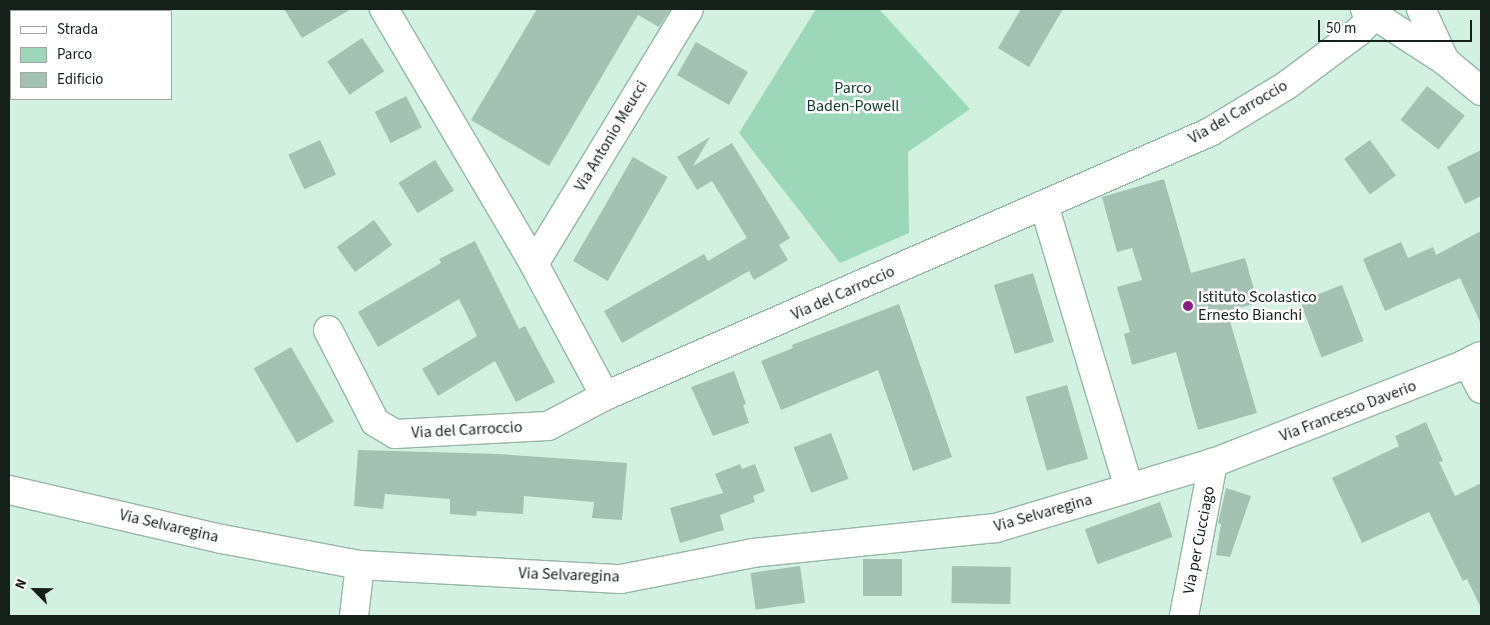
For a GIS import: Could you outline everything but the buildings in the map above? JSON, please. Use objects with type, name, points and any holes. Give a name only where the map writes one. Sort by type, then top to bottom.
[{"type":"street","points":[[384,9],[534,264],[605,396]]},
{"type":"street","name":"Via Antonio Meucci","points":[[534,264],[688,9]]},
{"type":"street","points":[[1421,9],[1445,61]]},
{"type":"street","points":[[1370,12],[1445,61],[1481,91]]},
{"type":"street","name":"Via del Carroccio","points":[[328,330],[375,422],[395,434],[548,426],[605,396],[1210,132],[1287,85],[1358,32],[1370,12]]},
{"type":"street","points":[[1044,205],[1129,488]]},
{"type":"street","points":[[1475,360],[1481,389]]},
{"type":"street","name":"Via Francesco Daverio","points":[[1213,463],[1475,360]]},
{"type":"street","name":"Via Selvaregina","points":[[9,490],[222,539],[360,565],[621,579],[754,553],[996,528],[1213,463]]},
{"type":"street","name":"Via per Cucciago","points":[[1184,616],[1213,463]]},
{"type":"street","points":[[354,616],[360,565]]},
{"type":"green space","name":"Parco Baden-Powell","points":[[816,9],[879,9],[970,109],[908,152],[909,233],[840,263],[739,133]]},
{"type":"place","name":"Istituto Scolastico Ernesto Bianchi","points":[[1188,306]]}]
